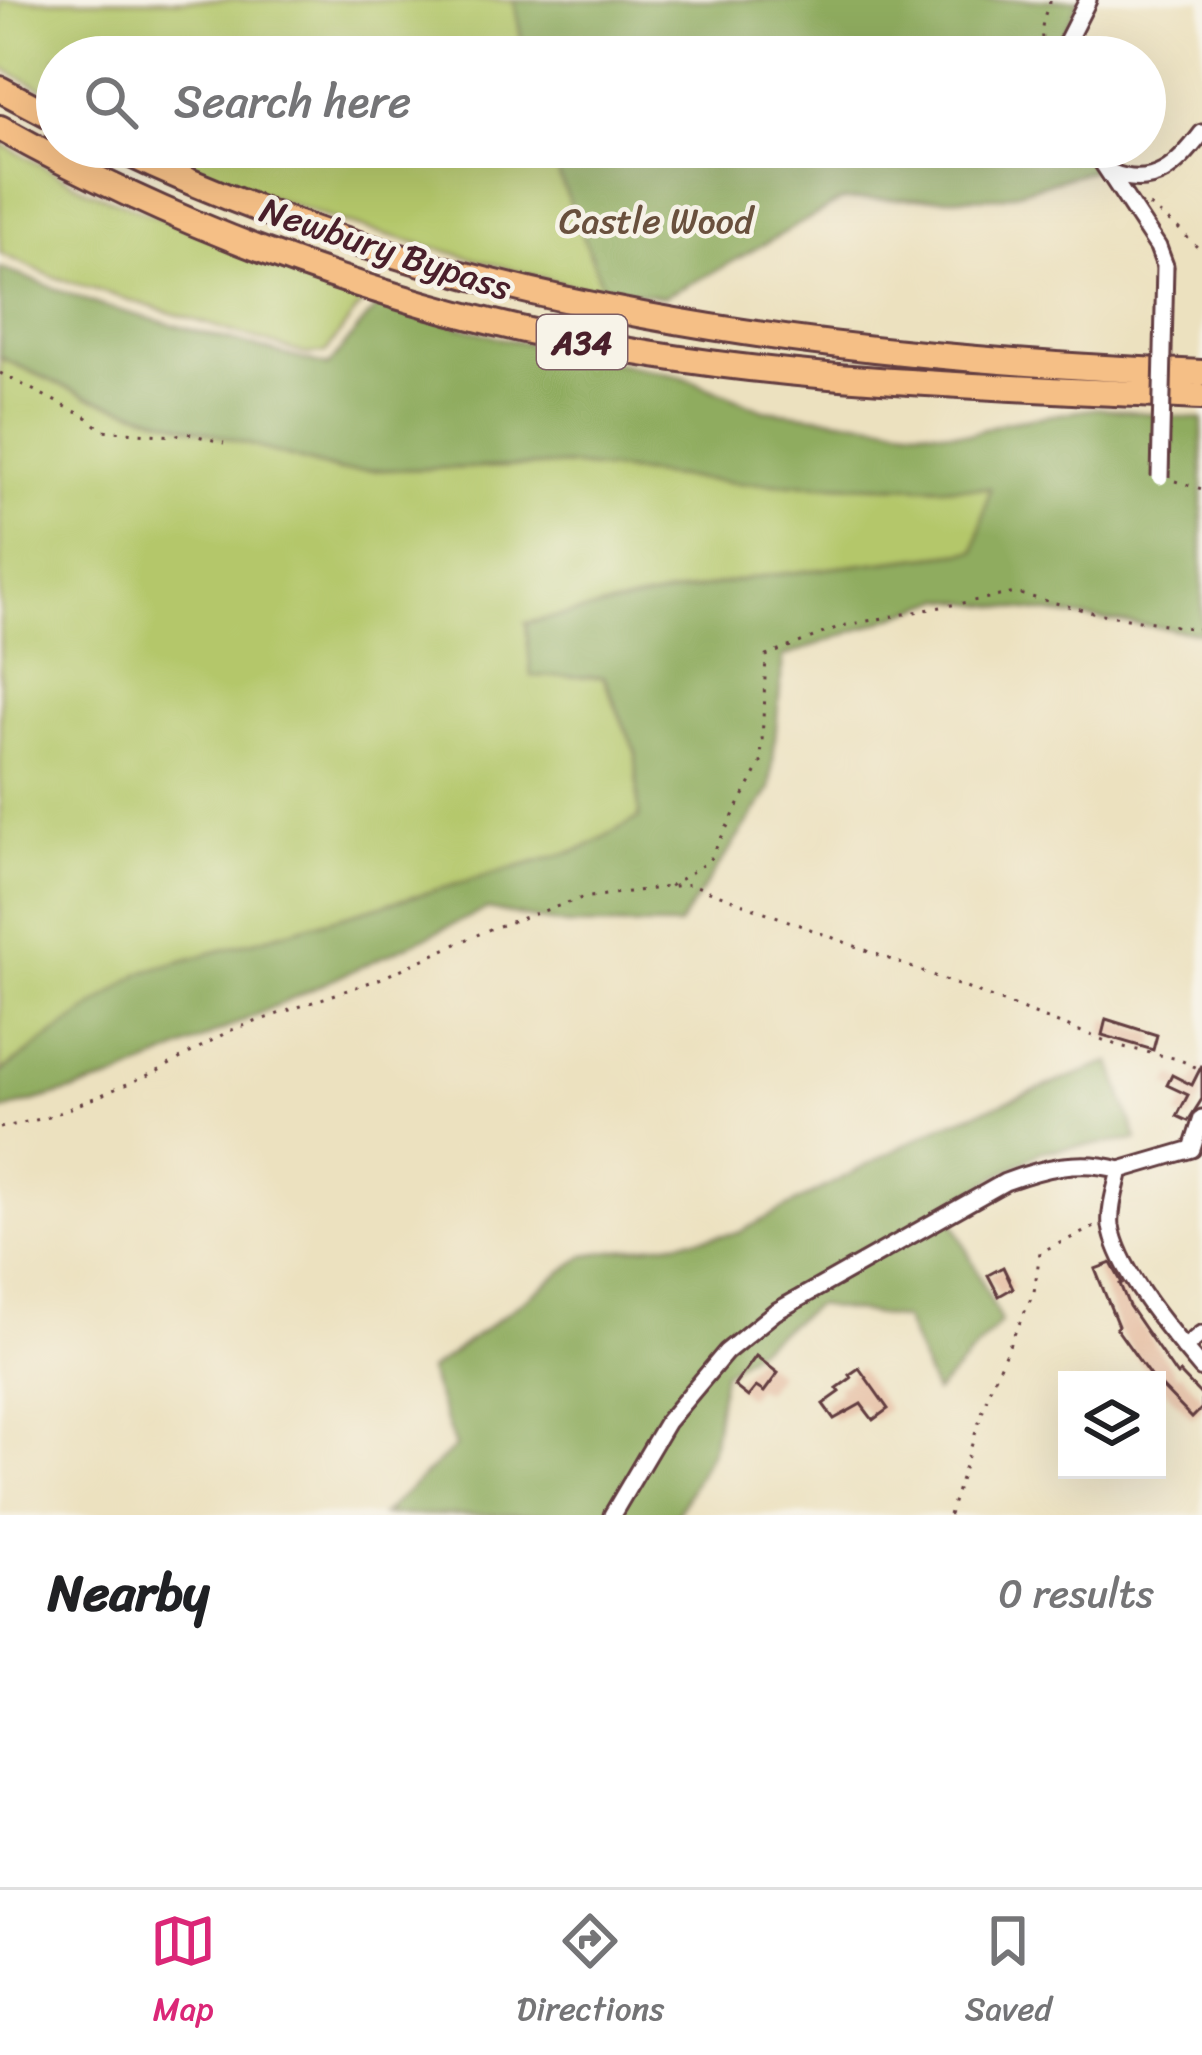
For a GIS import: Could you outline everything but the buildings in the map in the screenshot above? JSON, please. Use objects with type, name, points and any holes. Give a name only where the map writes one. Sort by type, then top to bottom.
[{"type":"highway","points":[[0,88],[36,108]]},
{"type":"highway","name":"Newbury Bypass","points":[[0,128],[36,146]]},
{"type":"highway","name":"Newbury Bypass","points":[[79,168],[275,254],[396,294],[544,334],[777,370],[1202,397]]},
{"type":"highway","name":"Newbury Bypass","points":[[160,168],[340,240],[482,280],[682,324],[874,350],[1202,374]]},
{"type":"street","points":[[1070,36],[1088,0]]},
{"type":"street","points":[[1112,173],[1126,179],[1151,178],[1187,153],[1202,133]]},
{"type":"street","points":[[1108,168],[1165,266],[1160,477]]},
{"type":"street","points":[[612,1515],[667,1422],[726,1352],[775,1312],[1005,1182],[1045,1167],[1097,1163],[1120,1170],[1197,1153],[1202,1118]]},
{"type":"street","points":[[1120,1170],[1110,1221],[1118,1253],[1202,1369]]},
{"type":"street","points":[[1184,1348],[1202,1334]]},
{"type":"path","points":[[1042,36],[1042,18],[1051,0]]},
{"type":"path","points":[[1148,206],[1202,252]]},
{"type":"path","points":[[0,374],[88,418],[102,430],[187,433],[224,443]]},
{"type":"path","points":[[1160,477],[1202,489]]},
{"type":"path","points":[[668,886],[709,861],[761,763],[766,656],[841,626],[1015,593],[1096,613],[1202,630]]},
{"type":"path","points":[[0,1128],[50,1117],[158,1071],[229,1031],[382,978],[490,929],[582,898],[691,884],[1119,1046],[1178,1059],[1202,1070]]},
{"type":"path","points":[[949,1515],[992,1382],[1034,1292],[1040,1252],[1110,1221]]},
{"type":"green space","points":[[0,0],[514,0],[521,36],[36,36],[36,85],[0,67]]},
{"type":"green space","points":[[514,0],[1080,0],[1062,36],[521,36]]},
{"type":"green space","points":[[0,143],[36,162],[36,168],[46,168],[89,191],[367,297],[325,353],[305,354],[51,276],[0,253]]},
{"type":"green space","points":[[197,168],[556,168],[603,287],[572,286],[334,220]]},
{"type":"green space","name":"Castle Wood","points":[[556,168],[1092,170],[1001,197],[842,200],[663,297],[603,287]]},
{"type":"green space","points":[[0,268],[102,306],[328,366],[380,302],[495,337],[683,377],[764,410],[969,434],[1006,422],[1099,408],[1202,419],[1202,633],[943,599],[783,657],[770,790],[678,926],[566,925],[487,909],[118,1078],[0,1111],[0,1073],[140,973],[582,849],[639,818],[636,753],[604,677],[531,676],[526,623],[756,577],[975,551],[990,488],[738,483],[567,465],[340,471],[87,397],[0,357]]},
{"type":"green space","points":[[0,358],[87,397],[339,471],[567,465],[738,483],[990,488],[975,551],[756,577],[526,623],[603,677],[636,753],[639,818],[582,849],[140,973],[0,1073]]},
{"type":"green space","points":[[1111,1062],[1137,1140],[1042,1151],[946,1206],[1001,1322],[935,1393],[904,1319],[815,1305],[723,1373],[712,1449],[677,1515],[382,1515],[455,1447],[428,1371],[585,1255],[738,1233],[941,1126]]}]
